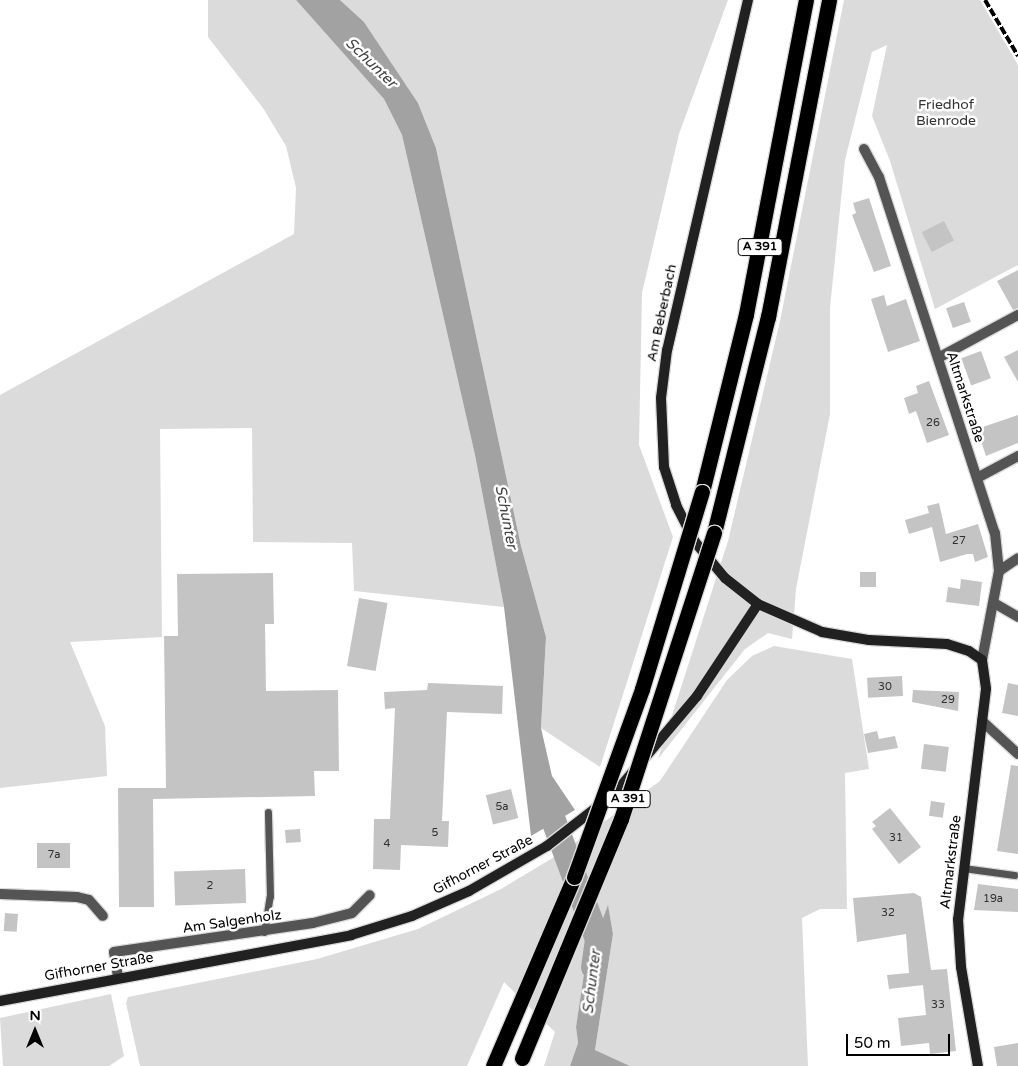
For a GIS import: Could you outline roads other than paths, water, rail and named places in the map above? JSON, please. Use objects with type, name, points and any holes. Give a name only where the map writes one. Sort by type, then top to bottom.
[{"type":"highway","name":"A 391","points":[[493,1066],[516,1016],[599,811],[642,689],[702,492],[746,314],[806,0]]},
{"type":"highway","name":"A 391","points":[[520,1063],[621,818],[714,533],[768,317],[829,0]]},
{"type":"main road","name":"Am Beberbach","points":[[748,0],[673,320],[663,374],[660,426],[669,486],[684,524],[717,570],[758,604]]},
{"type":"main road","points":[[758,604],[822,632],[869,640],[947,644],[969,651],[982,660]]},
{"type":"main road","name":"Gifhorner Straße","points":[[0,1001],[118,976],[372,929],[441,904],[524,860],[615,793],[697,696],[758,604]]},
{"type":"main road","name":"Altmarkstraße","points":[[978,1066],[959,946],[963,868],[987,681],[982,660]]},
{"type":"street","name":"Altmarkstraße","points":[[864,149],[879,177],[995,533],[999,571],[982,660]]},
{"type":"street","points":[[938,358],[1018,314]]},
{"type":"street","points":[[977,478],[1018,456]]},
{"type":"street","points":[[999,571],[1018,558]]},
{"type":"street","points":[[994,603],[1018,617]]},
{"type":"street","points":[[982,721],[1018,754]]},
{"type":"street","points":[[0,894],[77,897],[89,900],[103,916]]},
{"type":"street","name":"Am Salgenholz","points":[[118,976],[114,952],[264,932],[352,913],[370,896]]},
{"type":"lane","points":[[264,932],[270,896],[268,812]]},
{"type":"lane","points":[[963,868],[1015,875]]},
{"type":"water","points":[[296,0],[340,0],[364,22],[418,103],[436,148],[521,546],[546,637],[541,728],[552,776],[575,810],[531,836],[504,607],[475,455],[402,135],[384,99]]},
{"type":"water","points":[[608,905],[613,934],[595,1050],[630,1066],[570,1066],[578,1043],[576,1027],[585,967]]},
{"type":"waterway","name":"Schunter","points":[[542,790],[597,939],[593,967]]},
{"type":"railway","points":[[985,0],[1018,56]]},
{"type":"park label","name":"Friedhof Bienrode","points":[[946,114]]}]
